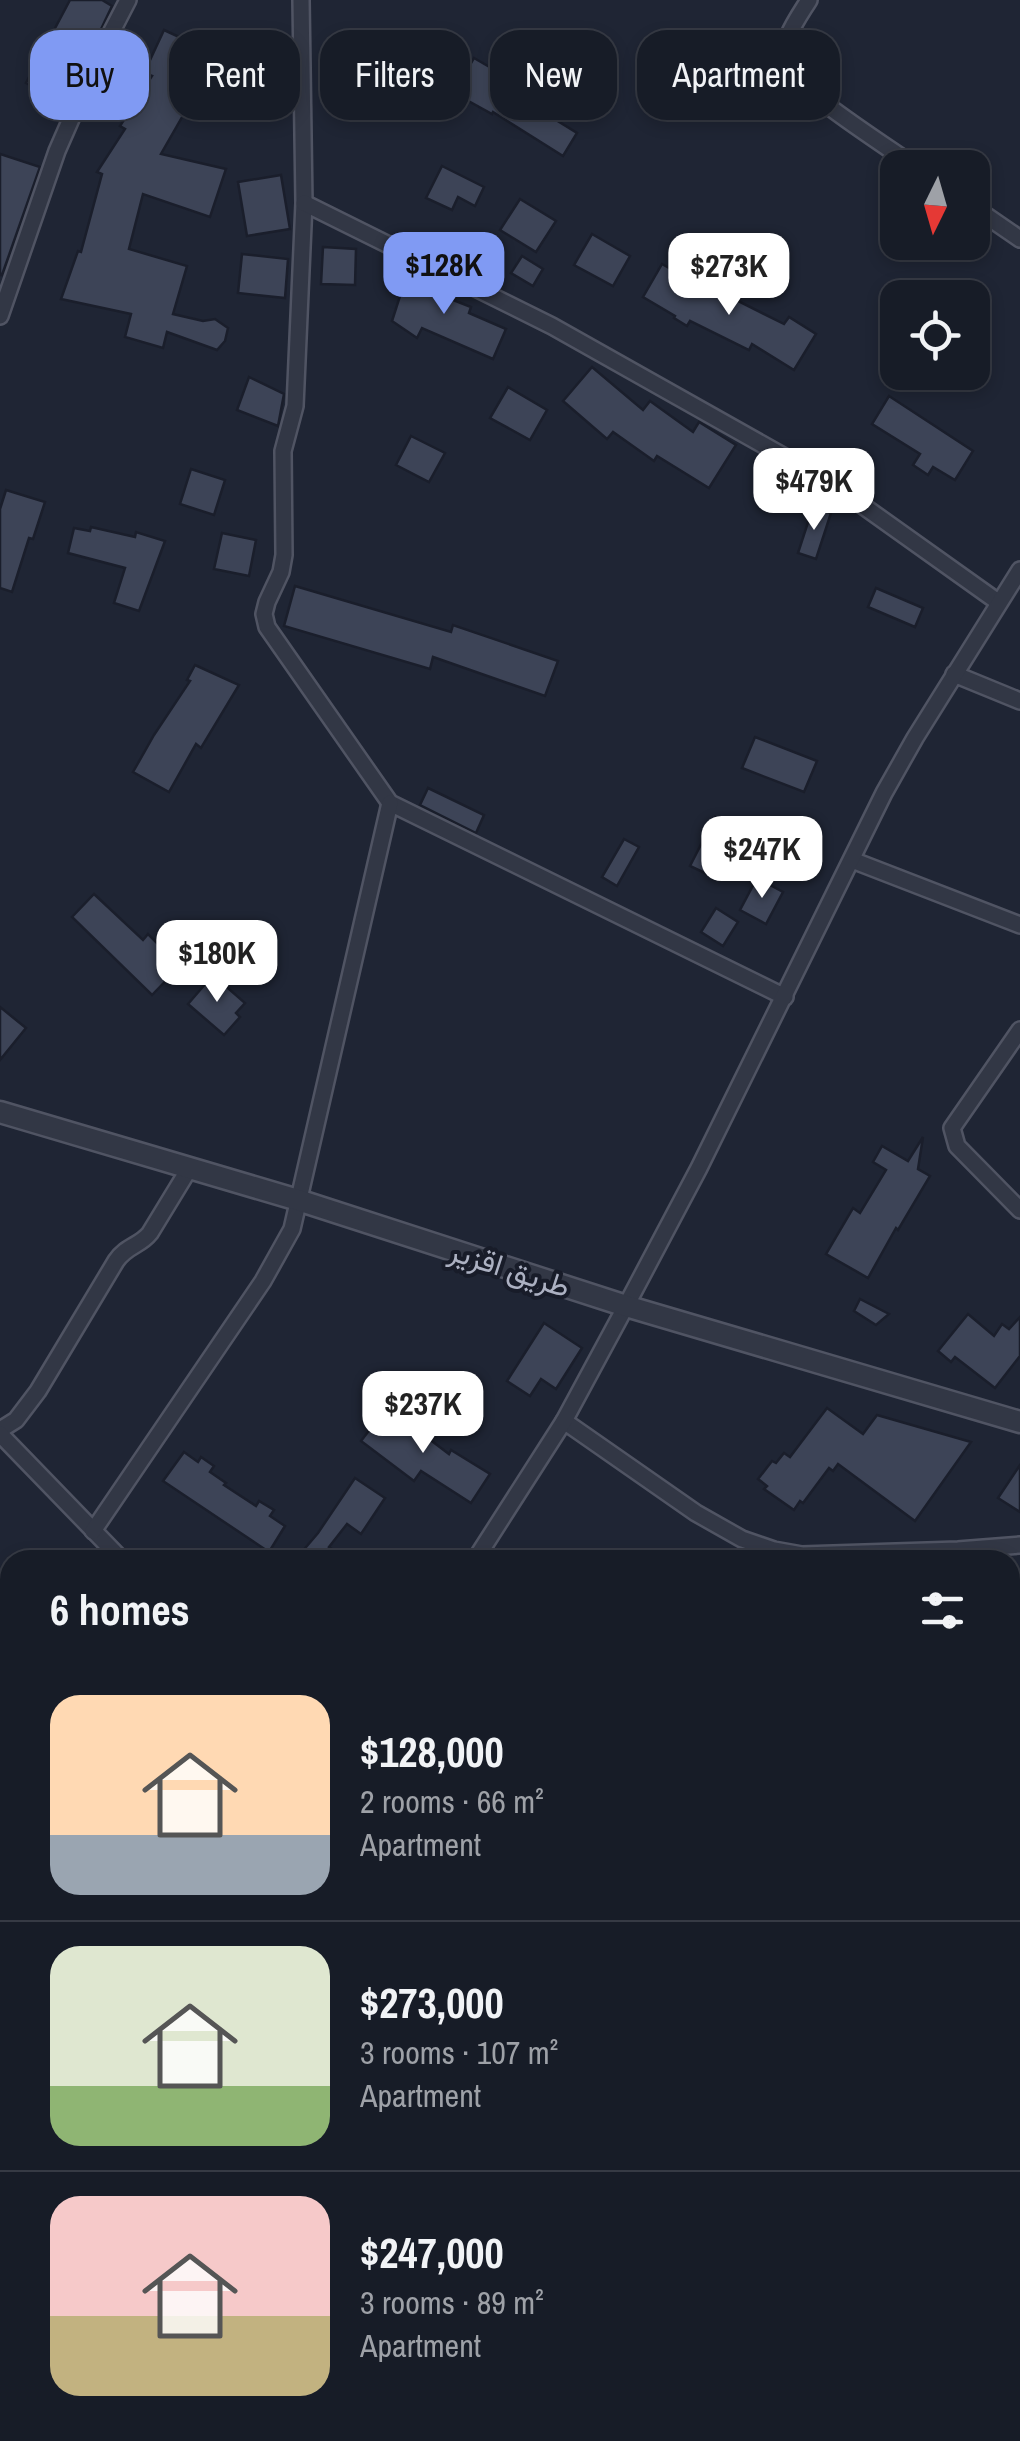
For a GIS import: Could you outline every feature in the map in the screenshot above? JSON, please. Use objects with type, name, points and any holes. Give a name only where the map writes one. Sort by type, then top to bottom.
[{"type":"street","points":[[0,316],[57,151],[128,0]]},
{"type":"street","points":[[300,0],[304,203],[295,406],[283,451],[284,555],[264,614],[267,627],[390,803],[785,996]]},
{"type":"street","points":[[808,0],[792,28],[785,63],[793,77],[814,96],[891,150]]},
{"type":"street","points":[[304,203],[552,326],[831,483],[998,602]]},
{"type":"street","points":[[990,218],[1020,239]]},
{"type":"street","points":[[482,1550],[564,1422],[626,1306],[699,1168],[884,793],[1020,570]]},
{"type":"street","points":[[954,674],[1020,701]]},
{"type":"street","points":[[92,1531],[272,1267],[292,1229],[390,803]]},
{"type":"street","points":[[852,860],[1020,925]]},
{"type":"street","points":[[1020,1030],[952,1128],[957,1146],[1020,1210]]},
{"type":"street","name":"طريق اقزير","points":[[0,1112],[298,1200],[626,1306],[1020,1422]]},
{"type":"street","points":[[112,1550],[1,1438],[38,1390],[116,1261],[123,1252],[145,1240],[189,1169]]},
{"type":"street","points":[[564,1422],[696,1513],[742,1539],[774,1550]]},
{"type":"street","points":[[958,1550],[1020,1545]]},
{"type":"building","points":[[70,0],[102,0],[112,6],[101,30],[54,30]]},
{"type":"building","points":[[164,30],[169,32],[169,120],[180,120],[161,154],[226,169],[210,217],[143,194],[129,249],[187,266],[173,314],[203,321],[215,319],[228,328],[225,341],[217,350],[167,332],[163,348],[125,337],[131,314],[61,299],[78,251],[81,252],[102,174],[97,172],[125,129],[120,126],[124,120],[149,120],[149,62]]},
{"type":"building","points":[[474,58],[490,67],[490,113],[470,102],[470,65]]},
{"type":"building","points":[[506,120],[556,120],[577,133],[563,156]]},
{"type":"building","points":[[0,154],[40,167],[2,275],[0,275]]},
{"type":"building","points":[[442,166],[484,187],[475,206],[458,197],[452,210],[426,198]]},
{"type":"building","points":[[281,175],[290,229],[247,236],[238,182]]},
{"type":"building","points":[[520,199],[556,221],[536,252],[500,230]]},
{"type":"building","points":[[592,234],[630,256],[613,286],[574,265]]},
{"type":"building","points":[[323,247],[356,249],[355,285],[321,284]]},
{"type":"building","points":[[242,254],[288,259],[285,298],[238,293]]},
{"type":"building","points":[[522,256],[543,269],[533,286],[511,273]]},
{"type":"building","points":[[662,264],[722,298],[724,294],[784,324],[789,317],[816,334],[794,370],[752,344],[749,350],[690,321],[687,326],[643,297]]},
{"type":"building","points":[[408,271],[442,286],[438,294],[471,307],[469,313],[506,329],[493,359],[422,328],[417,338],[392,321]]},
{"type":"building","points":[[592,367],[643,410],[650,401],[693,432],[699,422],[736,445],[709,488],[657,456],[654,461],[613,432],[607,439],[563,401]]},
{"type":"building","points":[[249,377],[284,394],[278,426],[237,410]]},
{"type":"building","points":[[508,387],[547,410],[530,440],[490,418]]},
{"type":"building","points":[[889,396],[973,451],[955,480],[933,467],[928,475],[913,465],[920,454],[872,424]]},
{"type":"building","points":[[411,436],[445,453],[429,482],[396,465]]},
{"type":"building","points":[[191,469],[225,480],[214,515],[180,504]]},
{"type":"building","points":[[6,490],[45,502],[12,592],[0,588],[0,509]]},
{"type":"building","points":[[813,507],[831,513],[816,559],[798,553]]},
{"type":"building","points":[[91,527],[135,537],[136,532],[165,541],[139,611],[114,603],[125,568],[68,553],[74,528],[90,531]]},
{"type":"building","points":[[222,533],[256,540],[249,576],[214,569]]},
{"type":"building","points":[[295,586],[451,632],[453,625],[558,661],[545,696],[433,657],[430,669],[284,626]]},
{"type":"building","points":[[876,588],[923,608],[915,627],[868,607]]},
{"type":"building","points":[[195,665],[239,685],[201,748],[196,744],[169,792],[133,772],[190,681],[187,680]]},
{"type":"building","points":[[755,737],[817,761],[804,792],[742,768]]},
{"type":"building","points":[[428,788],[484,815],[476,833],[420,805]]},
{"type":"building","points":[[715,817],[734,827],[709,875],[690,866]]},
{"type":"building","points":[[624,839],[639,847],[617,886],[602,877]]},
{"type":"building","points":[[757,878],[783,892],[766,924],[740,910]]},
{"type":"building","points":[[94,894],[143,940],[148,934],[180,966],[152,995],[72,917]]},
{"type":"building","points":[[716,908],[738,922],[723,946],[701,932]]},
{"type":"building","points":[[213,975],[245,1003],[236,1013],[240,1017],[224,1035],[188,1004]]},
{"type":"building","points":[[0,1007],[26,1028],[0,1060]]},
{"type":"building","points":[[923,1137],[918,1169],[930,1176],[868,1278],[826,1254],[853,1208],[860,1213],[886,1170],[873,1162],[882,1146],[908,1161]]},
{"type":"building","points":[[860,1299],[889,1314],[876,1325],[854,1311]]},
{"type":"building","points":[[968,1314],[994,1336],[1002,1324],[1009,1329],[1020,1317],[1020,1356],[995,1388],[955,1357],[951,1362],[938,1351]]},
{"type":"building","points":[[544,1323],[582,1348],[556,1389],[541,1379],[530,1396],[507,1381]]},
{"type":"building","points":[[387,1407],[449,1454],[451,1450],[490,1474],[471,1503],[421,1471],[414,1481],[361,1441]]},
{"type":"building","points":[[827,1408],[863,1434],[877,1415],[971,1442],[915,1521],[838,1464],[833,1471],[829,1468],[794,1510],[764,1489],[767,1486],[758,1479],[772,1461],[776,1463],[784,1453],[790,1457]]},
{"type":"building","points":[[184,1452],[198,1462],[201,1457],[214,1466],[210,1472],[224,1485],[256,1506],[259,1501],[274,1510],[270,1516],[285,1526],[270,1550],[266,1550],[163,1481]]},
{"type":"building","points":[[1020,1465],[1020,1512],[998,1498]]},
{"type":"building","points":[[355,1478],[385,1498],[361,1534],[347,1524],[329,1547],[333,1550],[304,1550]]}]
